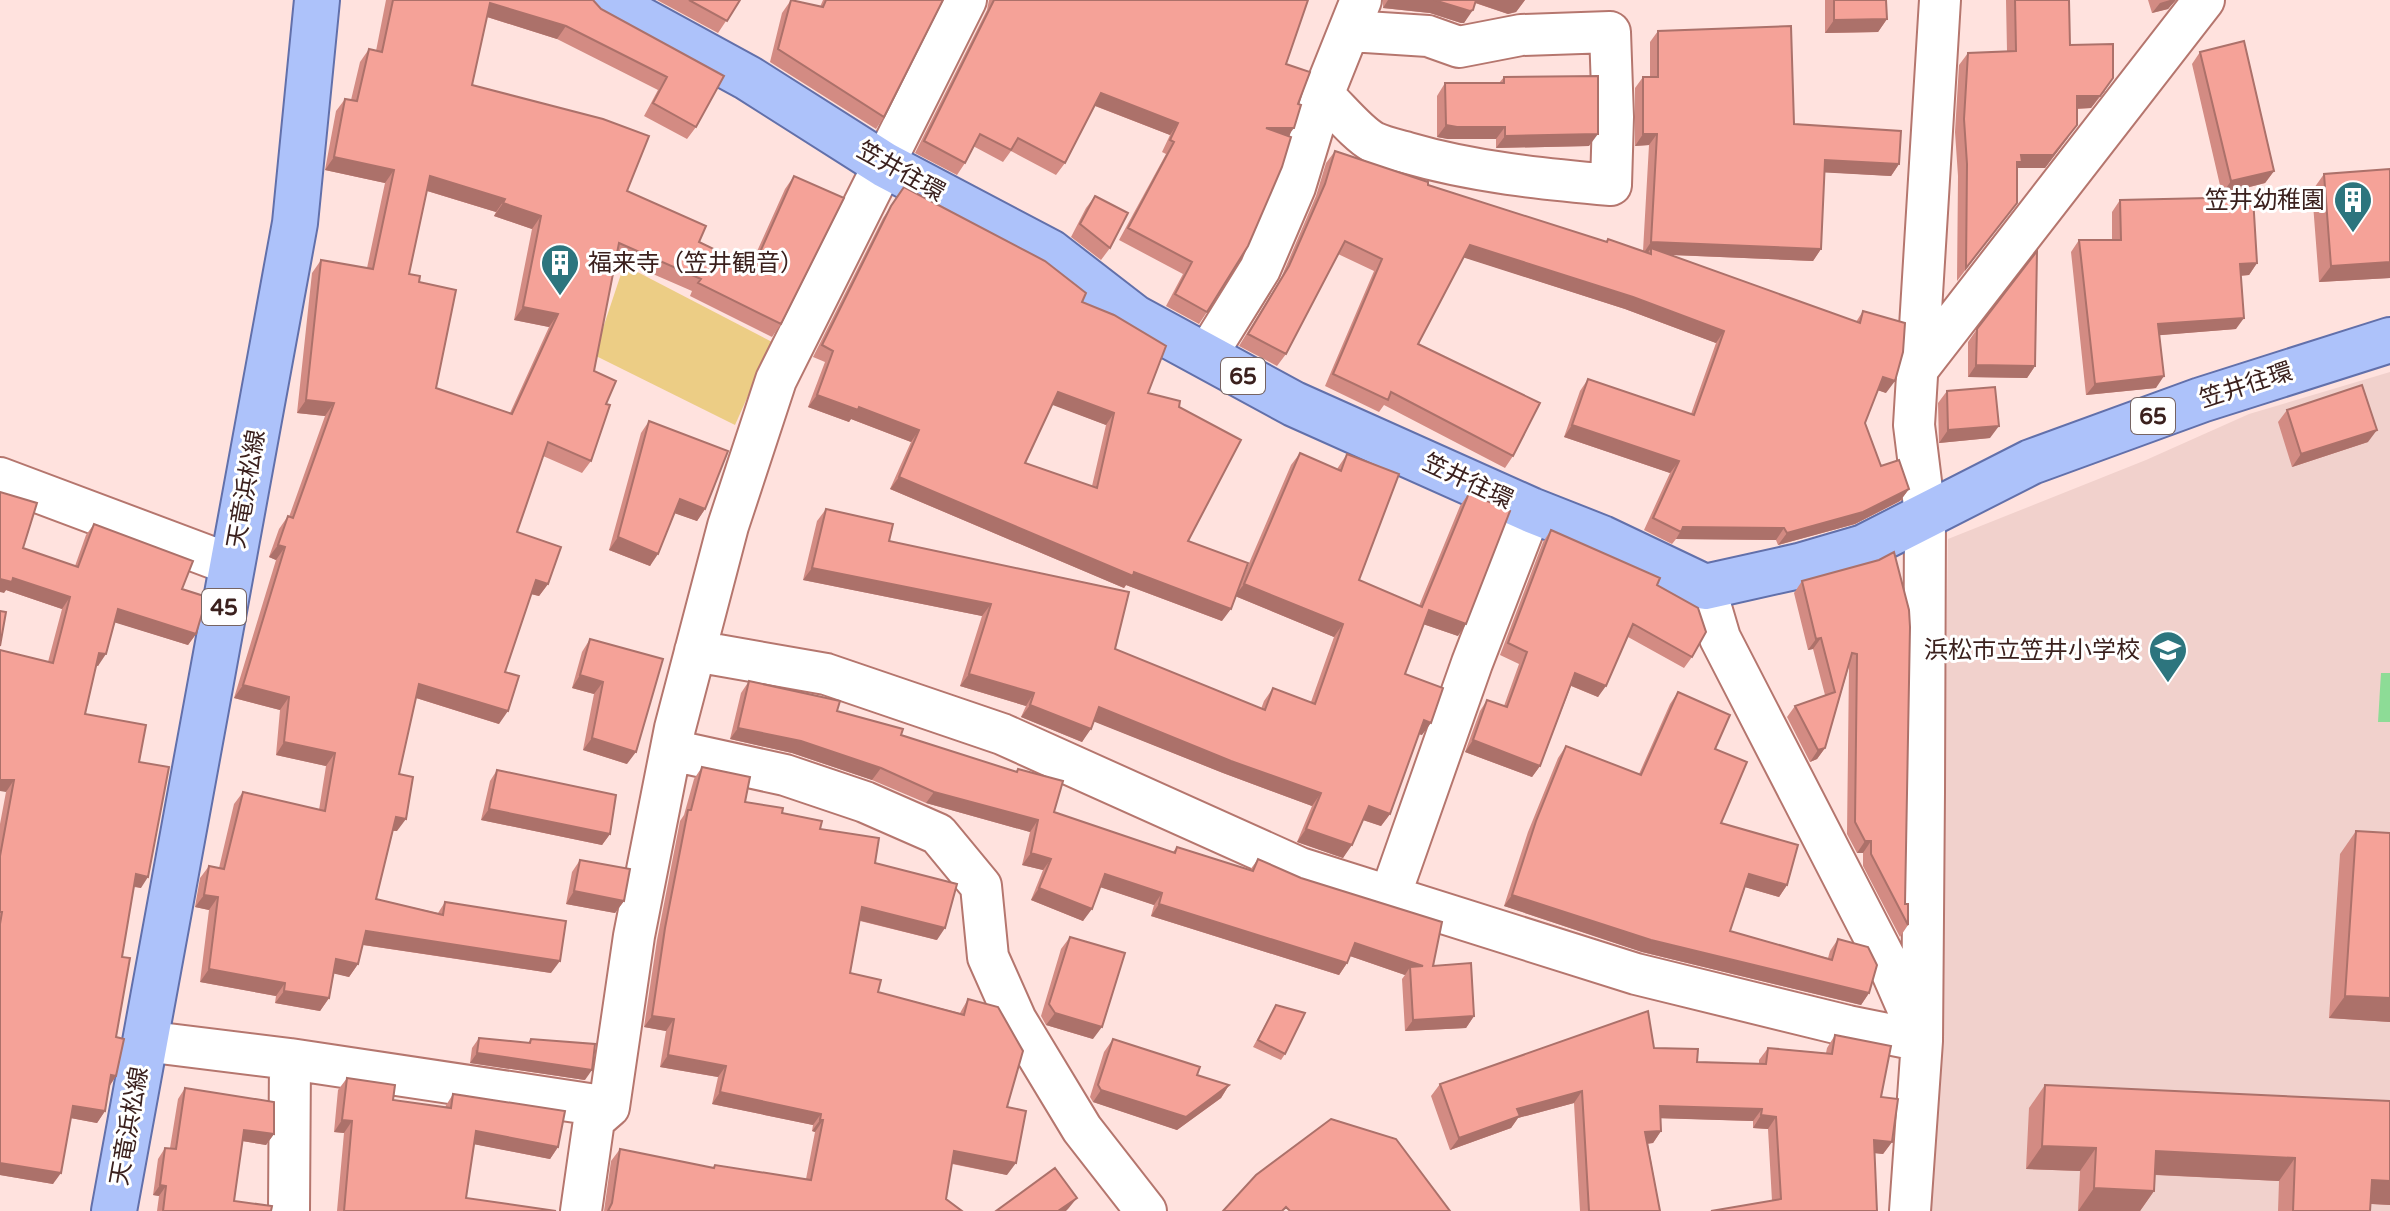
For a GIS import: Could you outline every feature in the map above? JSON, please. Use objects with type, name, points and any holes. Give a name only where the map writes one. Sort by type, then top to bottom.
[{"type":"main road","name":"天竜浜松線","points":[[114,1211],[295,223],[317,0]]},
{"type":"main road","name":"笠井往環","points":[[605,0],[748,78],[885,165],[1050,252],[1134,317],[1294,404],[1531,510],[1602,538],[1705,587],[1799,566],[1864,547],[2031,462],[2266,378],[2390,340]]},
{"type":"street","points":[[581,1211],[594,1120],[609,1107],[634,936],[671,750],[728,526],[776,380],[966,0]]},
{"type":"street","points":[[1910,1211],[1922,1041],[1925,514],[1914,425],[1940,0]]},
{"type":"street","points":[[1917,370],[2204,0]]},
{"type":"street","points":[[1206,356],[1260,269],[1295,187],[1323,95],[1355,16],[1459,47],[1521,35],[1610,32],[1613,117],[1611,185],[1472,167],[1392,148],[1372,141],[1323,95]]},
{"type":"street","points":[[0,478],[232,565]]},
{"type":"street","points":[[1390,896],[1472,663],[1531,510]]},
{"type":"street","points":[[1705,587],[1720,638],[1889,966],[1922,1041]]},
{"type":"street","points":[[695,651],[826,674],[987,729],[1300,868],[1636,974],[1922,1041]]},
{"type":"street","points":[[671,750],[785,775],[865,802],[938,834],[981,886],[988,957],[1016,1020],[1082,1129],[1146,1211]]},
{"type":"street","points":[[144,1041],[290,1059],[609,1107]]},
{"type":"street","points":[[289,1211],[290,1059]]},
{"type":"shaded area","points":[[624,265],[772,342],[735,425],[594,355]]},
{"type":"shaded area","name":"浜松市立笠井小学校","points":[[2390,372],[2390,1211],[1931,1211],[1944,828],[1948,539],[2146,460],[2249,414]]},
{"type":"shaded area","points":[[2381,673],[2390,673],[2390,722],[2378,722]]},
{"type":"building","points":[[393,0],[593,0],[601,9],[724,76],[696,127],[653,103],[667,77],[566,26],[490,3],[472,85],[603,119],[649,136],[627,191],[706,226],[699,242],[753,268],[794,176],[844,198],[781,324],[698,283],[701,279],[619,243],[594,371],[616,381],[606,404],[610,405],[591,461],[548,442],[517,532],[561,547],[548,584],[536,580],[505,672],[519,676],[508,711],[419,684],[399,774],[413,777],[406,819],[396,817],[376,899],[443,915],[445,902],[566,921],[560,961],[366,931],[358,964],[336,959],[329,998],[284,991],[285,983],[209,969],[218,897],[204,895],[209,866],[224,869],[243,792],[325,811],[335,753],[284,742],[289,697],[243,685],[285,547],[278,545],[288,516],[293,518],[334,403],[306,400],[321,260],[373,269],[394,170],[334,157],[345,99],[357,101],[369,49],[382,52]],"holes":[[[430,176],[505,199],[503,203],[541,216],[523,307],[558,314],[512,414],[436,388],[456,290],[419,282],[420,276],[409,274]]]},
{"type":"building","points":[[689,0],[740,0],[727,21]]},
{"type":"building","points":[[791,0],[823,7],[826,0],[943,0],[884,117],[778,49]]},
{"type":"building","points":[[994,0],[1308,0],[1286,64],[1310,72],[1298,104],[1301,105],[1294,128],[1266,128],[1291,137],[1282,167],[1248,246],[1207,312],[1175,294],[1192,262],[1128,228],[1174,142],[1170,140],[1178,123],[1101,93],[1065,163],[1018,138],[1011,150],[980,134],[965,163],[924,141]]},
{"type":"building","points":[[1434,0],[1476,0],[1470,11]]},
{"type":"building","points":[[1834,0],[1886,0],[1887,19],[1834,20]]},
{"type":"building","points":[[2015,0],[2069,0],[2070,45],[2113,44],[2113,78],[2100,96],[2077,96],[2077,125],[2053,155],[2021,155],[2022,162],[2017,162],[2017,203],[1966,268],[1964,119],[1968,53],[2016,51]]},
{"type":"building","points":[[1791,26],[1794,124],[1901,131],[1899,164],[1825,160],[1821,249],[1651,242],[1657,134],[1643,134],[1643,77],[1658,77],[1658,31]]},
{"type":"building","points":[[2244,41],[2274,171],[2231,181],[2200,52]]},
{"type":"building","points":[[1598,76],[1598,134],[1505,136],[1505,127],[1446,125],[1445,83],[1504,83],[1504,77]]},
{"type":"building","points":[[1335,151],[1428,182],[1428,185],[1607,242],[1608,239],[1651,254],[1651,248],[1860,323],[1863,311],[1905,323],[1903,352],[1895,381],[1883,377],[1865,423],[1881,466],[1899,460],[1909,489],[1863,512],[1787,533],[1784,528],[1683,527],[1681,532],[1653,518],[1679,461],[1572,425],[1588,379],[1694,415],[1724,331],[1633,297],[1470,245],[1418,344],[1540,403],[1513,456],[1391,392],[1388,400],[1333,374],[1382,259],[1345,241],[1286,354],[1248,334],[1289,266],[1325,184]]},
{"type":"building","name":"笠井幼稚園","points":[[2390,169],[2390,262],[2331,266],[2324,174]]},
{"type":"building","points":[[904,187],[1045,261],[1086,293],[1082,302],[1114,315],[1166,346],[1148,393],[1180,401],[1179,407],[1241,440],[1188,541],[1248,563],[1231,609],[1134,572],[1133,576],[899,477],[919,430],[817,395],[833,351],[822,345],[891,206]],"holes":[[[1058,392],[1114,413],[1097,488],[1025,463]]]},
{"type":"building","points":[[1095,196],[1128,213],[1110,248],[1080,224]]},
{"type":"building","points":[[2253,197],[2257,263],[2240,264],[2244,318],[2158,324],[2164,376],[2095,384],[2079,240],[2121,240],[2120,200]]},
{"type":"building","points":[[2037,251],[2035,366],[1976,365],[1977,329]]},
{"type":"building","points":[[2362,385],[2377,430],[2301,454],[2287,410]]},
{"type":"building","points":[[1995,387],[1999,426],[1948,430],[1947,391]]},
{"type":"building","points":[[649,421],[728,451],[705,509],[680,499],[658,554],[618,537]]},
{"type":"building","points":[[1300,453],[1341,471],[1347,454],[1399,474],[1359,580],[1422,607],[1469,493],[1510,511],[1466,624],[1429,610],[1405,674],[1443,688],[1431,723],[1424,720],[1390,814],[1369,806],[1352,845],[1306,829],[1321,793],[1231,761],[1099,707],[1091,729],[1030,705],[1034,693],[969,674],[991,604],[812,568],[826,509],[893,524],[889,541],[1129,592],[1115,649],[1265,710],[1273,688],[1315,704],[1343,624],[1244,584]]},
{"type":"building","points":[[0,492],[37,503],[23,548],[78,567],[94,524],[193,561],[182,589],[207,597],[196,634],[118,609],[106,654],[99,653],[85,714],[146,725],[139,762],[169,767],[148,877],[136,874],[122,957],[130,958],[116,1037],[124,1039],[116,1076],[111,1075],[105,1111],[73,1106],[61,1173],[0,1163],[0,856],[14,780],[0,780],[0,650],[53,663],[70,597],[13,578],[12,582],[0,579]]},
{"type":"building","points":[[1551,530],[1660,578],[1657,585],[1698,608],[1706,632],[1692,657],[1633,624],[1606,686],[1575,673],[1540,766],[1473,740],[1487,700],[1507,707],[1527,652],[1508,643]]},
{"type":"building","points":[[1894,552],[1909,610],[1910,627],[1905,904],[1908,904],[1908,925],[1871,854],[1871,841],[1865,841],[1855,822],[1857,654],[1852,653],[1825,748],[1818,750],[1795,706],[1835,692],[1821,638],[1816,639],[1802,581],[1879,560]]},
{"type":"building","points":[[0,611],[6,612],[0,646]]},
{"type":"building","points":[[590,639],[663,659],[636,752],[592,738],[603,682],[580,675]]},
{"type":"building","points":[[749,681],[840,701],[837,711],[903,729],[901,735],[1017,772],[1018,769],[1063,781],[1054,812],[1175,853],[1177,847],[1253,871],[1258,859],[1301,878],[1442,922],[1433,966],[1471,963],[1474,1016],[1413,1020],[1410,967],[1423,966],[1355,943],[1347,963],[1159,904],[1162,893],[1105,874],[1092,909],[1039,888],[1051,859],[1031,853],[1038,820],[934,792],[881,768],[801,741],[738,728]]},
{"type":"building","points":[[1678,692],[1730,715],[1715,749],[1747,762],[1721,823],[1798,845],[1787,885],[1749,874],[1730,931],[1832,960],[1838,939],[1868,947],[1877,965],[1869,993],[1651,940],[1512,895],[1536,821],[1566,746],[1641,775]]},
{"type":"building","points":[[702,767],[750,777],[745,802],[783,808],[782,813],[822,821],[820,829],[879,838],[875,863],[957,884],[945,928],[862,907],[850,973],[881,980],[878,992],[964,1015],[968,999],[998,1007],[1023,1051],[1007,1107],[1026,1111],[1016,1163],[954,1151],[946,1199],[962,1211],[608,1211],[612,1203],[620,1149],[714,1168],[715,1165],[811,1180],[823,1120],[820,1120],[821,1114],[720,1092],[726,1066],[668,1055],[674,1019],[652,1016],[688,810],[691,810]]},
{"type":"building","points":[[497,770],[616,795],[610,834],[489,809]]},
{"type":"building","points":[[2356,831],[2390,833],[2390,998],[2345,996]]},
{"type":"building","points":[[580,860],[630,869],[624,901],[574,891]]},
{"type":"building","points":[[1070,937],[1125,953],[1102,1027],[1055,1013],[1049,1004]]},
{"type":"building","points":[[1276,1005],[1305,1013],[1285,1054],[1258,1040]]},
{"type":"building","points":[[1648,1011],[1654,1048],[1698,1049],[1697,1062],[1766,1064],[1768,1048],[1832,1054],[1835,1035],[1891,1046],[1881,1097],[1898,1099],[1892,1142],[1874,1140],[1877,1211],[1711,1211],[1781,1199],[1776,1117],[1761,1115],[1762,1109],[1660,1106],[1661,1131],[1645,1132],[1660,1211],[1589,1211],[1582,1091],[1517,1109],[1520,1116],[1459,1138],[1440,1084]]},
{"type":"building","points":[[479,1038],[595,1044],[592,1070],[477,1053]]},
{"type":"building","points":[[1113,1039],[1200,1067],[1197,1075],[1229,1085],[1186,1117],[1101,1090],[1098,1085]]},
{"type":"building","points":[[347,1078],[395,1085],[393,1100],[451,1108],[453,1094],[565,1111],[558,1147],[476,1131],[466,1198],[556,1211],[344,1211],[352,1121],[342,1120]]},
{"type":"building","points":[[2045,1085],[2390,1101],[2390,1181],[2372,1180],[2370,1211],[2293,1211],[2295,1158],[2156,1151],[2154,1191],[2094,1188],[2096,1148],[2042,1146]]},
{"type":"building","points":[[185,1088],[274,1102],[274,1134],[244,1130],[234,1201],[272,1206],[271,1211],[163,1211],[166,1186],[160,1185],[165,1148],[176,1149]]},
{"type":"building","points":[[1331,1119],[1396,1139],[1450,1211],[1290,1211],[1286,1207],[1282,1211],[1223,1211],[1256,1175]]},
{"type":"building","points":[[1055,1168],[1077,1198],[1058,1211],[996,1211]]},
{"type":"place","name":"笠井幼稚園","points":[[2353,234]]},
{"type":"place","name":"福来寺（笠井観音）","points":[[560,297]]},
{"type":"place","name":"浜松市立笠井小学校","points":[[2168,684]]}]
